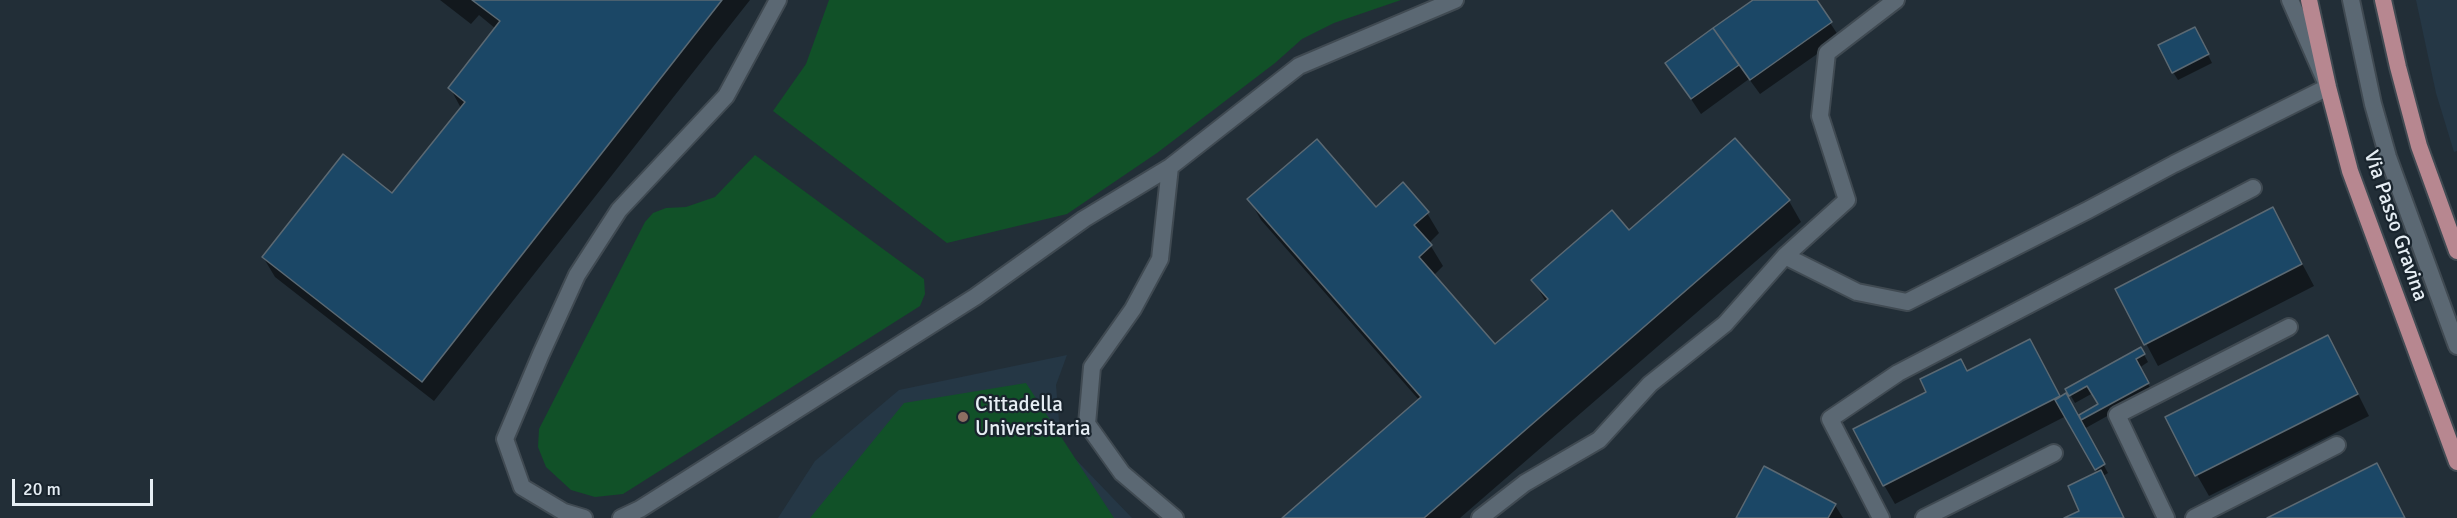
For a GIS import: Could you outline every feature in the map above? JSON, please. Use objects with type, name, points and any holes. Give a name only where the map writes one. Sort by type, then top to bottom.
[{"type":"main road","name":"Via Passo Gravina","points":[[2309,0],[2328,87],[2350,171],[2457,462]]},
{"type":"main road","points":[[2383,0],[2419,146],[2457,251]]},
{"type":"lane","points":[[584,518],[560,515],[522,487],[505,439],[577,275],[619,210],[726,96],[778,0]]},
{"type":"lane","points":[[621,518],[640,509],[975,297],[1084,219],[1170,167],[1299,66],[1455,0]]},
{"type":"lane","points":[[1480,518],[1525,483],[1599,440],[1650,384],[1725,324],[1785,256],[1846,200],[1820,116],[1827,52],[1896,0]]},
{"type":"lane","points":[[1785,256],[1857,292],[1907,302],[2328,87],[2290,0]]},
{"type":"lane","points":[[2351,0],[2371,95],[2388,156],[2457,346]]},
{"type":"lane","points":[[1170,167],[1160,259],[1134,309],[1092,367],[1087,424],[1122,473],[1175,518]]},
{"type":"lane","points":[[1881,518],[1830,419],[1898,373],[2253,188]]},
{"type":"lane","points":[[2166,518],[2117,415],[2289,327]]},
{"type":"lane","points":[[2194,518],[2337,445]]},
{"type":"lane","points":[[1924,518],[2054,453]]},
{"type":"shaded area","points":[[2416,0],[2457,0],[2457,151],[2454,152],[2436,93]]},
{"type":"shaded area","name":"Cittadella Universitaria","points":[[1067,355],[1056,385],[1061,444],[1132,518],[778,518],[815,461],[899,390]]},
{"type":"green space","points":[[829,0],[1401,0],[1334,23],[1302,39],[1275,63],[1157,153],[1067,214],[947,243],[773,111],[806,64]]},
{"type":"green space","points":[[755,155],[924,279],[925,294],[920,306],[623,494],[595,497],[571,490],[546,467],[538,447],[539,429],[645,222],[653,213],[666,208],[686,207],[715,197]]},
{"type":"green space","name":"Cittadella Universitaria","points":[[1026,383],[1114,518],[810,518],[904,403]]},
{"type":"building","points":[[472,0],[722,0],[422,382],[262,257],[343,154],[392,193],[465,102],[448,88],[500,21]]},
{"type":"building","points":[[1753,0],[1817,0],[1832,22],[1750,80],[1713,28]]},
{"type":"building","points":[[2195,27],[2209,54],[2172,73],[2158,45]]},
{"type":"building","points":[[1713,28],[1739,65],[1691,99],[1665,63]]},
{"type":"building","points":[[1735,138],[1790,200],[1424,518],[1282,518],[1421,397],[1247,199],[1317,139],[1376,207],[1403,182],[1429,212],[1414,225],[1432,245],[1419,257],[1495,344],[1548,299],[1531,280],[1612,210],[1629,230]]},
{"type":"building","points":[[2273,207],[2302,264],[2144,345],[2115,289]]},
{"type":"building","points":[[2328,335],[2358,394],[2195,476],[2165,417]]},
{"type":"building","points":[[2030,339],[2060,396],[1883,486],[1853,429],[1926,392],[1920,379],[1961,359],[1967,371]]},
{"type":"building","points":[[2141,347],[2145,354],[2136,359],[2149,383],[2081,420],[2079,415],[2098,404],[2087,386],[2069,396],[2065,389]]},
{"type":"building","points":[[2066,393],[2105,464],[2095,470],[2055,400]]},
{"type":"building","points":[[2377,463],[2405,518],[2267,518]]},
{"type":"building","points":[[1764,466],[1836,504],[1828,518],[1736,518]]},
{"type":"building","points":[[2101,470],[2124,518],[2064,518],[2079,511],[2068,486]]},
{"type":"place","name":"Cittadella Universitaria","points":[[963,417]]}]
